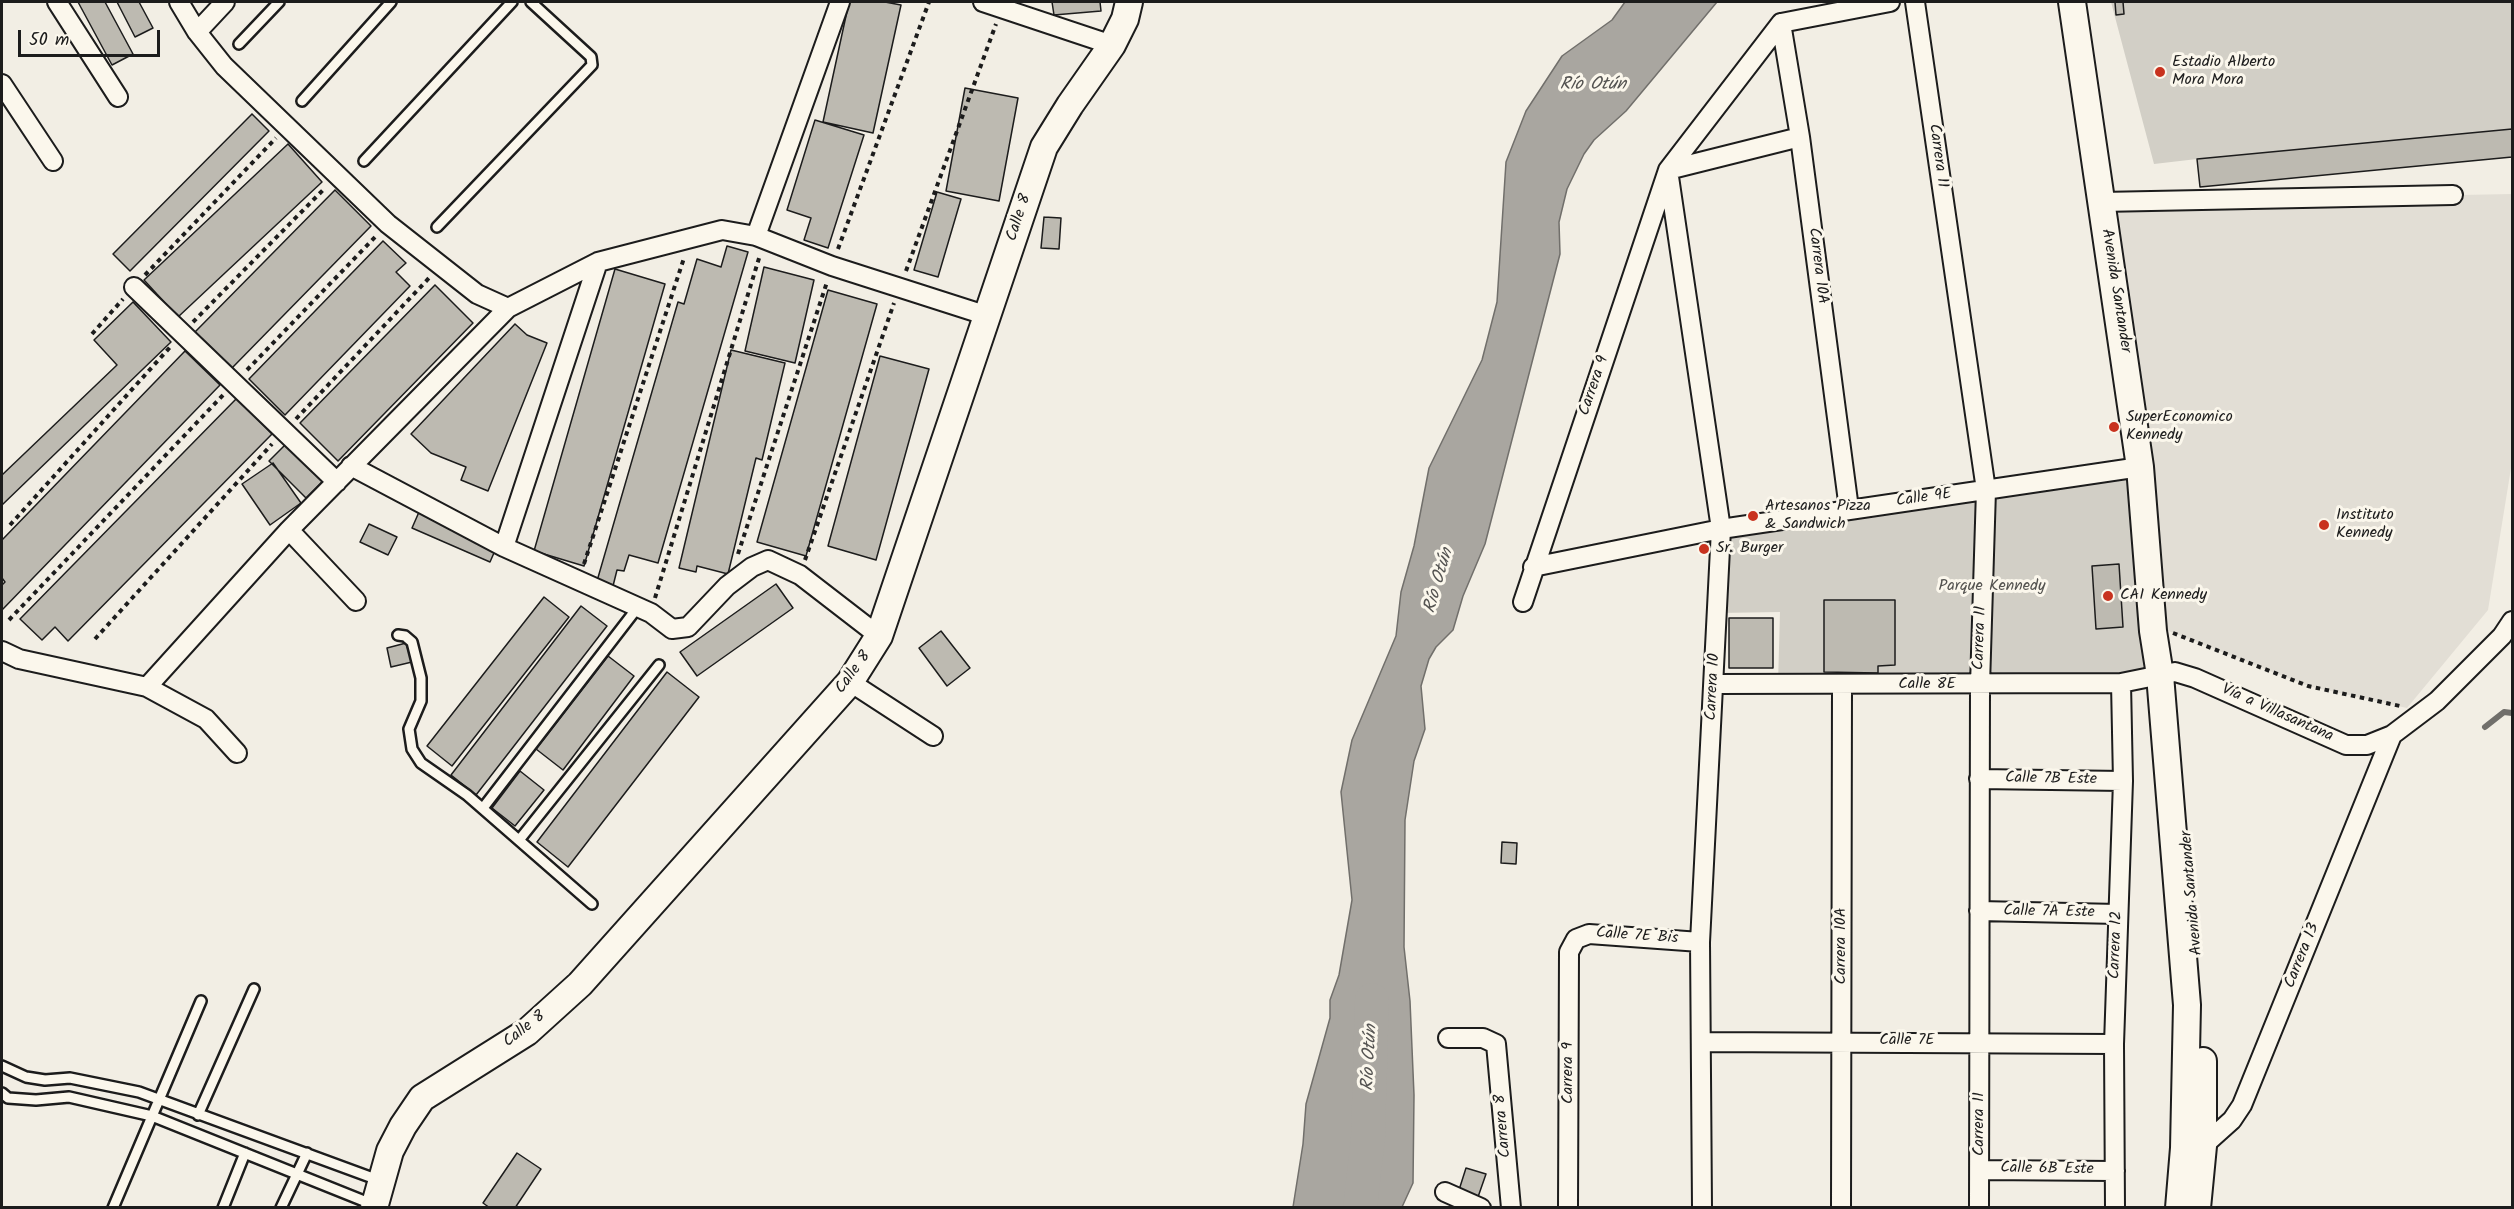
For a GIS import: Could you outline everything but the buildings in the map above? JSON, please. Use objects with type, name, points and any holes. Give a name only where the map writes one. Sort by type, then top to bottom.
[{"type":"street","points":[[57,2],[118,97]]},
{"type":"street","points":[[179,2],[197,32],[224,66],[388,224],[477,294],[508,308]]},
{"type":"street","points":[[197,32],[225,2]]},
{"type":"street","points":[[760,238],[840,2]]},
{"type":"street","points":[[983,2],[1112,45]]},
{"type":"street","name":"Calle 8","points":[[377,1198],[390,1151],[402,1126],[422,1098],[527,1032],[580,984],[850,682],[879,636],[1044,147],[1112,45],[1125,19],[1129,2]]},
{"type":"street","points":[[1781,23],[1890,2]]},
{"type":"street","name":"Carrera 11","points":[[1915,2],[1986,490],[1979,779],[1979,1208]]},
{"type":"street","name":"Avenida Santander","points":[[2073,2],[2140,467],[2151,582],[2153,631],[2168,674]]},
{"type":"street","name":"Carrera 10A","points":[[1781,23],[1800,137],[1849,509]]},
{"type":"street","name":"Carrera 9","points":[[1523,602],[1668,170],[1781,23]]},
{"type":"street","points":[[2,84],[52,161]]},
{"type":"street","points":[[1668,170],[1800,137]]},
{"type":"street","name":"Carrera 10","points":[[1668,170],[1721,529],[1715,684],[1700,942],[1702,1208]]},
{"type":"street","points":[[2101,202],[2453,195]]},
{"type":"street","points":[[147,687],[288,530],[508,308],[598,262],[723,230],[760,238],[832,266],[988,316]]},
{"type":"street","points":[[504,546],[598,262]]},
{"type":"street","points":[[134,287],[337,482]]},
{"type":"street","points":[[351,466],[504,546],[644,610],[672,629],[688,627],[728,586],[752,567],[768,560],[800,575],[879,636]]},
{"type":"street","name":"Calle 9E","points":[[1533,567],[1721,529],[2140,467]]},
{"type":"street","points":[[288,530],[356,601]]},
{"type":"street","name":"Avenida Santander","points":[[2151,582],[2166,630],[2168,674],[2203,1004],[2194,1147],[2197,1208]]},
{"type":"street","name":"Vía a Villasantana","points":[[2168,674],[2195,678],[2346,745],[2367,745],[2392,735],[2437,701],[2502,636],[2512,621]]},
{"type":"street","points":[[2,651],[19,659],[147,687],[206,718],[237,753]]},
{"type":"street","name":"Calle 8E","points":[[1715,684],[2121,683],[2168,674]]},
{"type":"street","points":[[850,682],[933,736]]},
{"type":"street","name":"Carrera 12","points":[[2115,1208],[2114,1044],[2123,782],[2121,683]]},
{"type":"street","name":"Carrera 10A","points":[[1841,1208],[1842,685]]},
{"type":"street","name":"Carrera 13","points":[[2194,1147],[2232,1120],[2242,1105],[2392,735]]},
{"type":"street","name":"Calle 7B Este","points":[[1979,779],[2123,782]]},
{"type":"street","name":"Calle 7A Este","points":[[1979,911],[2118,914]]},
{"type":"street","name":"Calle 7E Bis","points":[[1576,939],[1589,934],[1700,942]]},
{"type":"street","name":"Carrera 9","points":[[1568,1208],[1569,952],[1576,939]]},
{"type":"street","name":"Carrera 8","points":[[1448,1038],[1483,1038],[1496,1044],[1510,1208]]},
{"type":"street","name":"Calle 7E","points":[[1701,1042],[2114,1044]]},
{"type":"street","name":"Avenida Santander","points":[[2179,1208],[2194,1147]]},
{"type":"street","name":"Calle 6B Este","points":[[1980,1170],[2115,1171]]},
{"type":"street","points":[[1445,1192],[1481,1208]]},
{"type":"lane","points":[[239,44],[279,2]]},
{"type":"lane","points":[[302,100],[391,2]]},
{"type":"lane","points":[[364,161],[512,2]]},
{"type":"lane","points":[[437,227],[592,65],[591,57],[531,2]]},
{"type":"lane","points":[[483,808],[644,610]]},
{"type":"lane","points":[[398,635],[405,636],[412,642],[422,678],[421,701],[409,729],[412,749],[421,763],[483,808],[592,904]]},
{"type":"lane","points":[[520,839],[659,665]]},
{"type":"lane","points":[[198,1115],[254,989]]},
{"type":"lane","points":[[113,1208],[201,1001]]},
{"type":"lane","points":[[2,1066],[26,1077],[45,1080],[70,1078],[139,1092],[159,1099],[307,1153],[377,1198]]},
{"type":"lane","points":[[2,1093],[8,1098],[36,1100],[69,1097],[152,1116],[298,1173],[377,1198]]},
{"type":"lane","points":[[223,1208],[245,1153]]},
{"type":"lane","points":[[281,1208],[307,1153]]},
{"type":"path","points":[[728,586],[832,266],[930,2]]},
{"type":"path","points":[[92,334],[286,127]]},
{"type":"path","points":[[9,620],[388,224]]},
{"type":"path","points":[[579,579],[691,237]]},
{"type":"path","points":[[644,610],[760,238]]},
{"type":"path","points":[[95,639],[284,431],[440,266]]},
{"type":"path","points":[[2166,630],[2307,686],[2407,708]]},
{"type":"shaded area","name":"Instituto Kennedy","points":[[2512,194],[2512,462],[2488,610],[2407,708],[2308,686],[2166,630],[2151,582],[2101,202]]},
{"type":"green space","points":[[2111,2],[2512,2],[2512,157],[2200,187],[2197,159],[2154,164]]},
{"type":"green space","name":"Parque Kennedy","points":[[2140,467],[2160,675],[1778,684],[1780,612],[1717,613],[1721,529]],"holes":[[[1824,600],[1894,600],[1895,665],[1878,666],[1878,673],[1824,672]]]},
{"type":"water","name":"Río Otún","points":[[1625,2],[1717,2],[1626,111],[1594,140],[1584,154],[1567,189],[1559,222],[1560,254],[1485,544],[1463,596],[1453,630],[1436,647],[1429,659],[1421,686],[1425,729],[1414,761],[1405,820],[1404,947],[1410,1001],[1414,1095],[1413,1183],[1402,1207],[1372,1207],[1382,1134],[1383,1087],[1383,1054],[1373,1046],[1364,1060],[1348,1207],[1293,1207],[1303,1144],[1306,1104],[1330,1018],[1330,1000],[1339,975],[1352,900],[1341,792],[1352,740],[1396,636],[1401,592],[1414,546],[1429,468],[1482,360],[1497,302],[1506,162],[1526,111],[1562,56],[1612,20]]},
{"type":"waterway","points":[[2485,727],[2504,712],[2512,713]]},
{"type":"waterway","name":"Río Otún","points":[[1360,1208],[1368,1138],[1372,1000]]},
{"type":"place","name":"Estadio Alberto Mora Mora","points":[[2160,72]]},
{"type":"place","name":"SuperEconomico Kennedy","points":[[2114,427]]},
{"type":"place","name":"Artesanos Pizza & Sandwich","points":[[1753,516]]},
{"type":"place","name":"Instituto Kennedy","points":[[2324,525]]},
{"type":"place","name":"Sr. Burger","points":[[1704,549]]},
{"type":"place","name":"CAI Kennedy","points":[[2108,596]]}]
